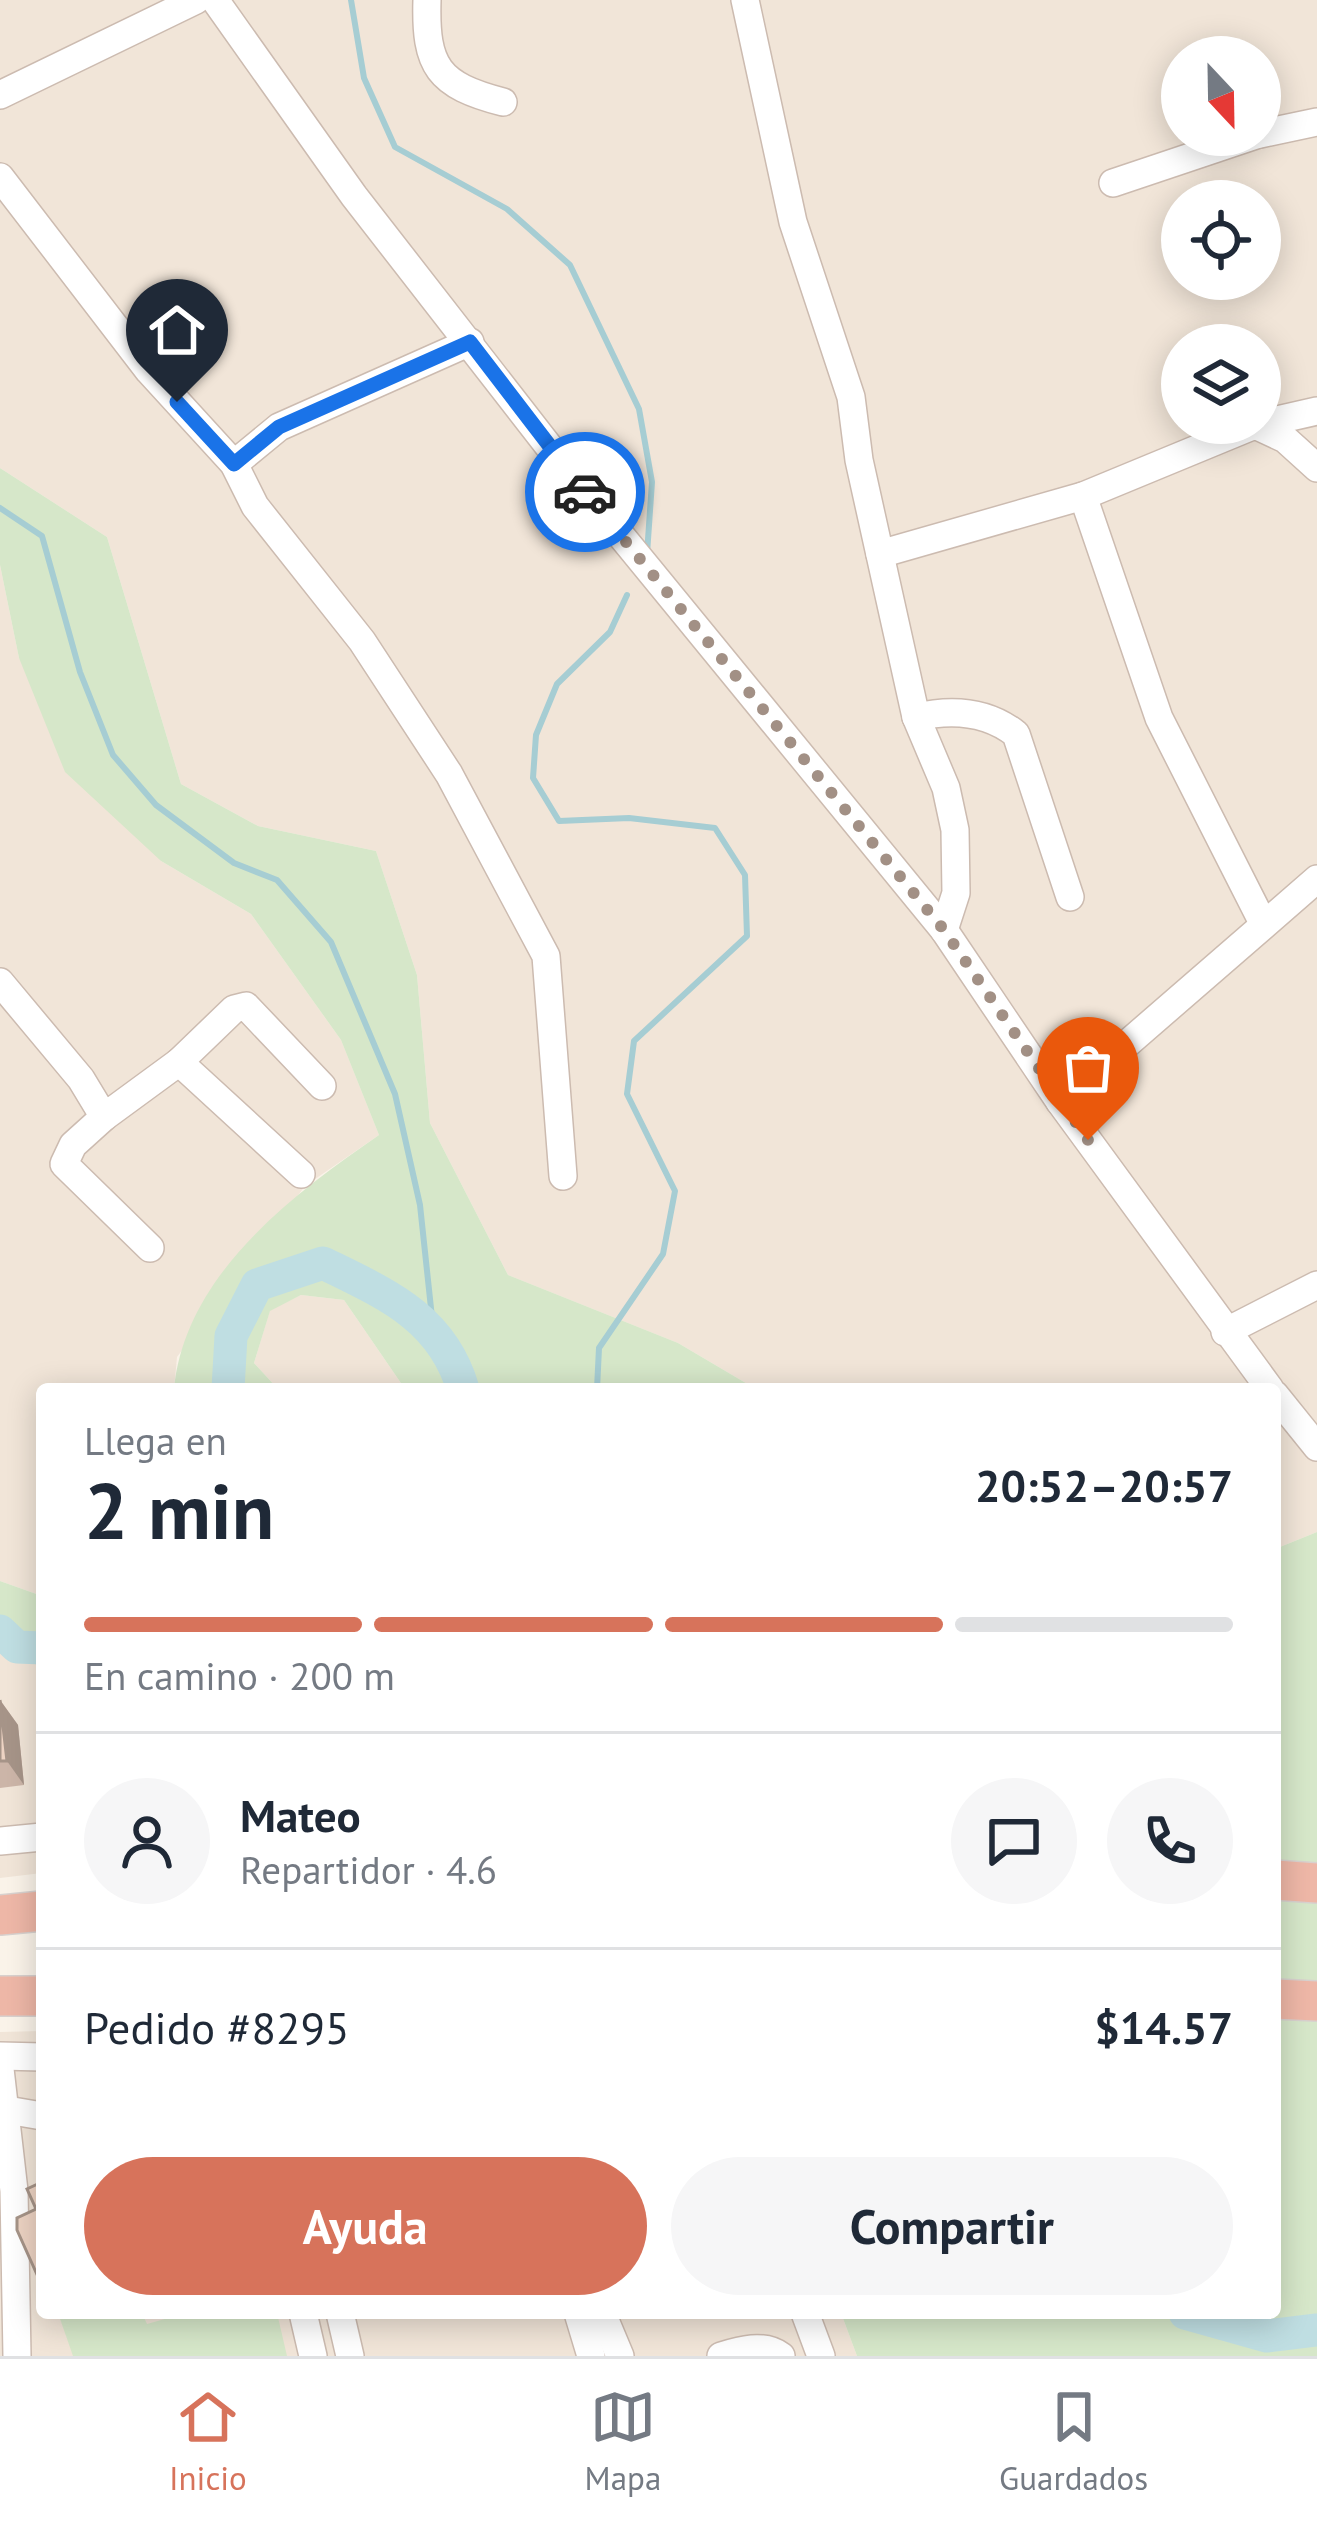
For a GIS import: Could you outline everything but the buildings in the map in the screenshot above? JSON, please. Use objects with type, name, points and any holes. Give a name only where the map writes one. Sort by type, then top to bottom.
[{"type":"highway","points":[[1281,1880],[1317,1882]]},
{"type":"highway","points":[[0,1915],[36,1912]]},
{"type":"highway","points":[[0,1996],[36,1996]]},
{"type":"highway","points":[[1281,2000],[1317,2001]]},
{"type":"street","points":[[0,95],[196,0]]},
{"type":"street","points":[[214,0],[354,196],[564,466],[944,930],[1060,1102],[1266,1383]]},
{"type":"street","points":[[427,0],[425,48],[458,91],[503,102]]},
{"type":"street","points":[[745,0],[793,222],[851,397],[916,716],[946,788],[955,830],[956,892],[944,930]]},
{"type":"street","points":[[1281,129],[1317,122]]},
{"type":"street","points":[[1112,183],[1192,156]]},
{"type":"street","points":[[0,177],[149,371],[234,464],[255,506],[298,568],[362,641],[422,730],[536,932],[546,956],[554,1017],[563,1176]]},
{"type":"street","points":[[234,464],[279,427],[470,342]]},
{"type":"street","points":[[1281,419],[1317,410]]},
{"type":"street","points":[[1281,437],[1317,468]]},
{"type":"street","points":[[880,554],[1083,496],[1209,444]]},
{"type":"street","points":[[1083,496],[1159,718],[1263,923]]},
{"type":"street","points":[[916,716],[945,710],[999,721],[1016,734],[1070,897]]},
{"type":"street","points":[[1060,1102],[1317,879]]},
{"type":"street","points":[[0,982],[80,1079],[104,1117]]},
{"type":"street","points":[[150,1248],[64,1164],[73,1145],[179,1062],[234,1009],[246,1006],[322,1086]]},
{"type":"street","points":[[179,1062],[301,1174]]},
{"type":"street","points":[[1225,1332],[1317,1285]]},
{"type":"street","points":[[1281,1402],[1317,1447]]},
{"type":"street","points":[[0,1841],[36,1838]]},
{"type":"street","points":[[0,2056],[36,2057]]},
{"type":"street","points":[[0,2069],[30,2119],[17,2356]]},
{"type":"street","points":[[305,2319],[314,2356]]},
{"type":"street","points":[[341,2319],[350,2356]]},
{"type":"street","points":[[807,2319],[821,2356]]},
{"type":"street","points":[[592,2328],[620,2356]]},
{"type":"street","points":[[721,2356],[772,2349],[781,2356]]},
{"type":"shaded area","points":[[0,0],[1317,0],[1317,1532],[1281,1547],[1281,1383],[746,1383],[678,1343],[508,1275],[430,1123],[417,975],[376,851],[258,826],[181,784],[107,537],[0,468]]},
{"type":"shaded area","points":[[0,565],[19,658],[161,861],[251,914],[341,1040],[379,1135],[305,1186],[177,1357],[175,1383],[36,1383],[36,1594],[0,1581]]},
{"type":"shaded area","points":[[301,1295],[344,1300],[401,1383],[272,1383],[254,1363],[270,1310]]},
{"type":"shaded area","points":[[0,1649],[15,1661],[36,1660],[36,1874],[0,1878]]},
{"type":"shaded area","points":[[36,2031],[36,2319],[843,2319],[857,2356],[0,2356],[0,2032]]},
{"type":"green space","points":[[0,468],[107,537],[181,784],[258,826],[376,851],[417,975],[430,1123],[508,1275],[678,1343],[746,1383],[401,1383],[344,1300],[301,1295],[270,1311],[254,1363],[272,1383],[175,1383],[182,1348],[221,1274],[279,1212],[379,1135],[341,1040],[251,914],[161,861],[65,772],[19,658],[0,565]]},
{"type":"green space","points":[[1317,1532],[1317,2356],[857,2356],[843,2319],[1281,2319],[1281,1547]]},
{"type":"green space","points":[[0,1581],[36,1594],[36,1660],[14,1661],[0,1649]]},
{"type":"green space","points":[[60,2319],[145,2319],[147,2324],[165,2319],[278,2319],[287,2356],[73,2356]]},
{"type":"waterway","points":[[351,0],[364,78],[395,147],[507,209],[570,265],[639,409],[652,482],[647,554]]},
{"type":"waterway","points":[[0,508],[42,536],[80,672],[113,755],[156,805],[234,863],[277,880],[331,942],[395,1094],[420,1205],[433,1327]]},
{"type":"waterway","points":[[597,1383],[599,1348],[663,1254],[675,1191],[627,1094],[634,1041],[747,936],[745,875],[715,828],[629,818],[559,821],[533,778],[536,735],[557,684],[610,632],[627,595]]},
{"type":"waterway","points":[[228,1383],[231,1336],[257,1285],[323,1263],[409,1311],[441,1343],[461,1383]]},
{"type":"waterway","points":[[0,1631],[17,1647],[36,1648]]},
{"type":"waterway","points":[[1206,2319],[1267,2336],[1317,2330]]},
{"type":"way so far","points":[[585,492],[944,930],[1088,1140]]},
{"type":"route","points":[[177,402],[234,464],[279,427],[470,342],[585,492]]}]
